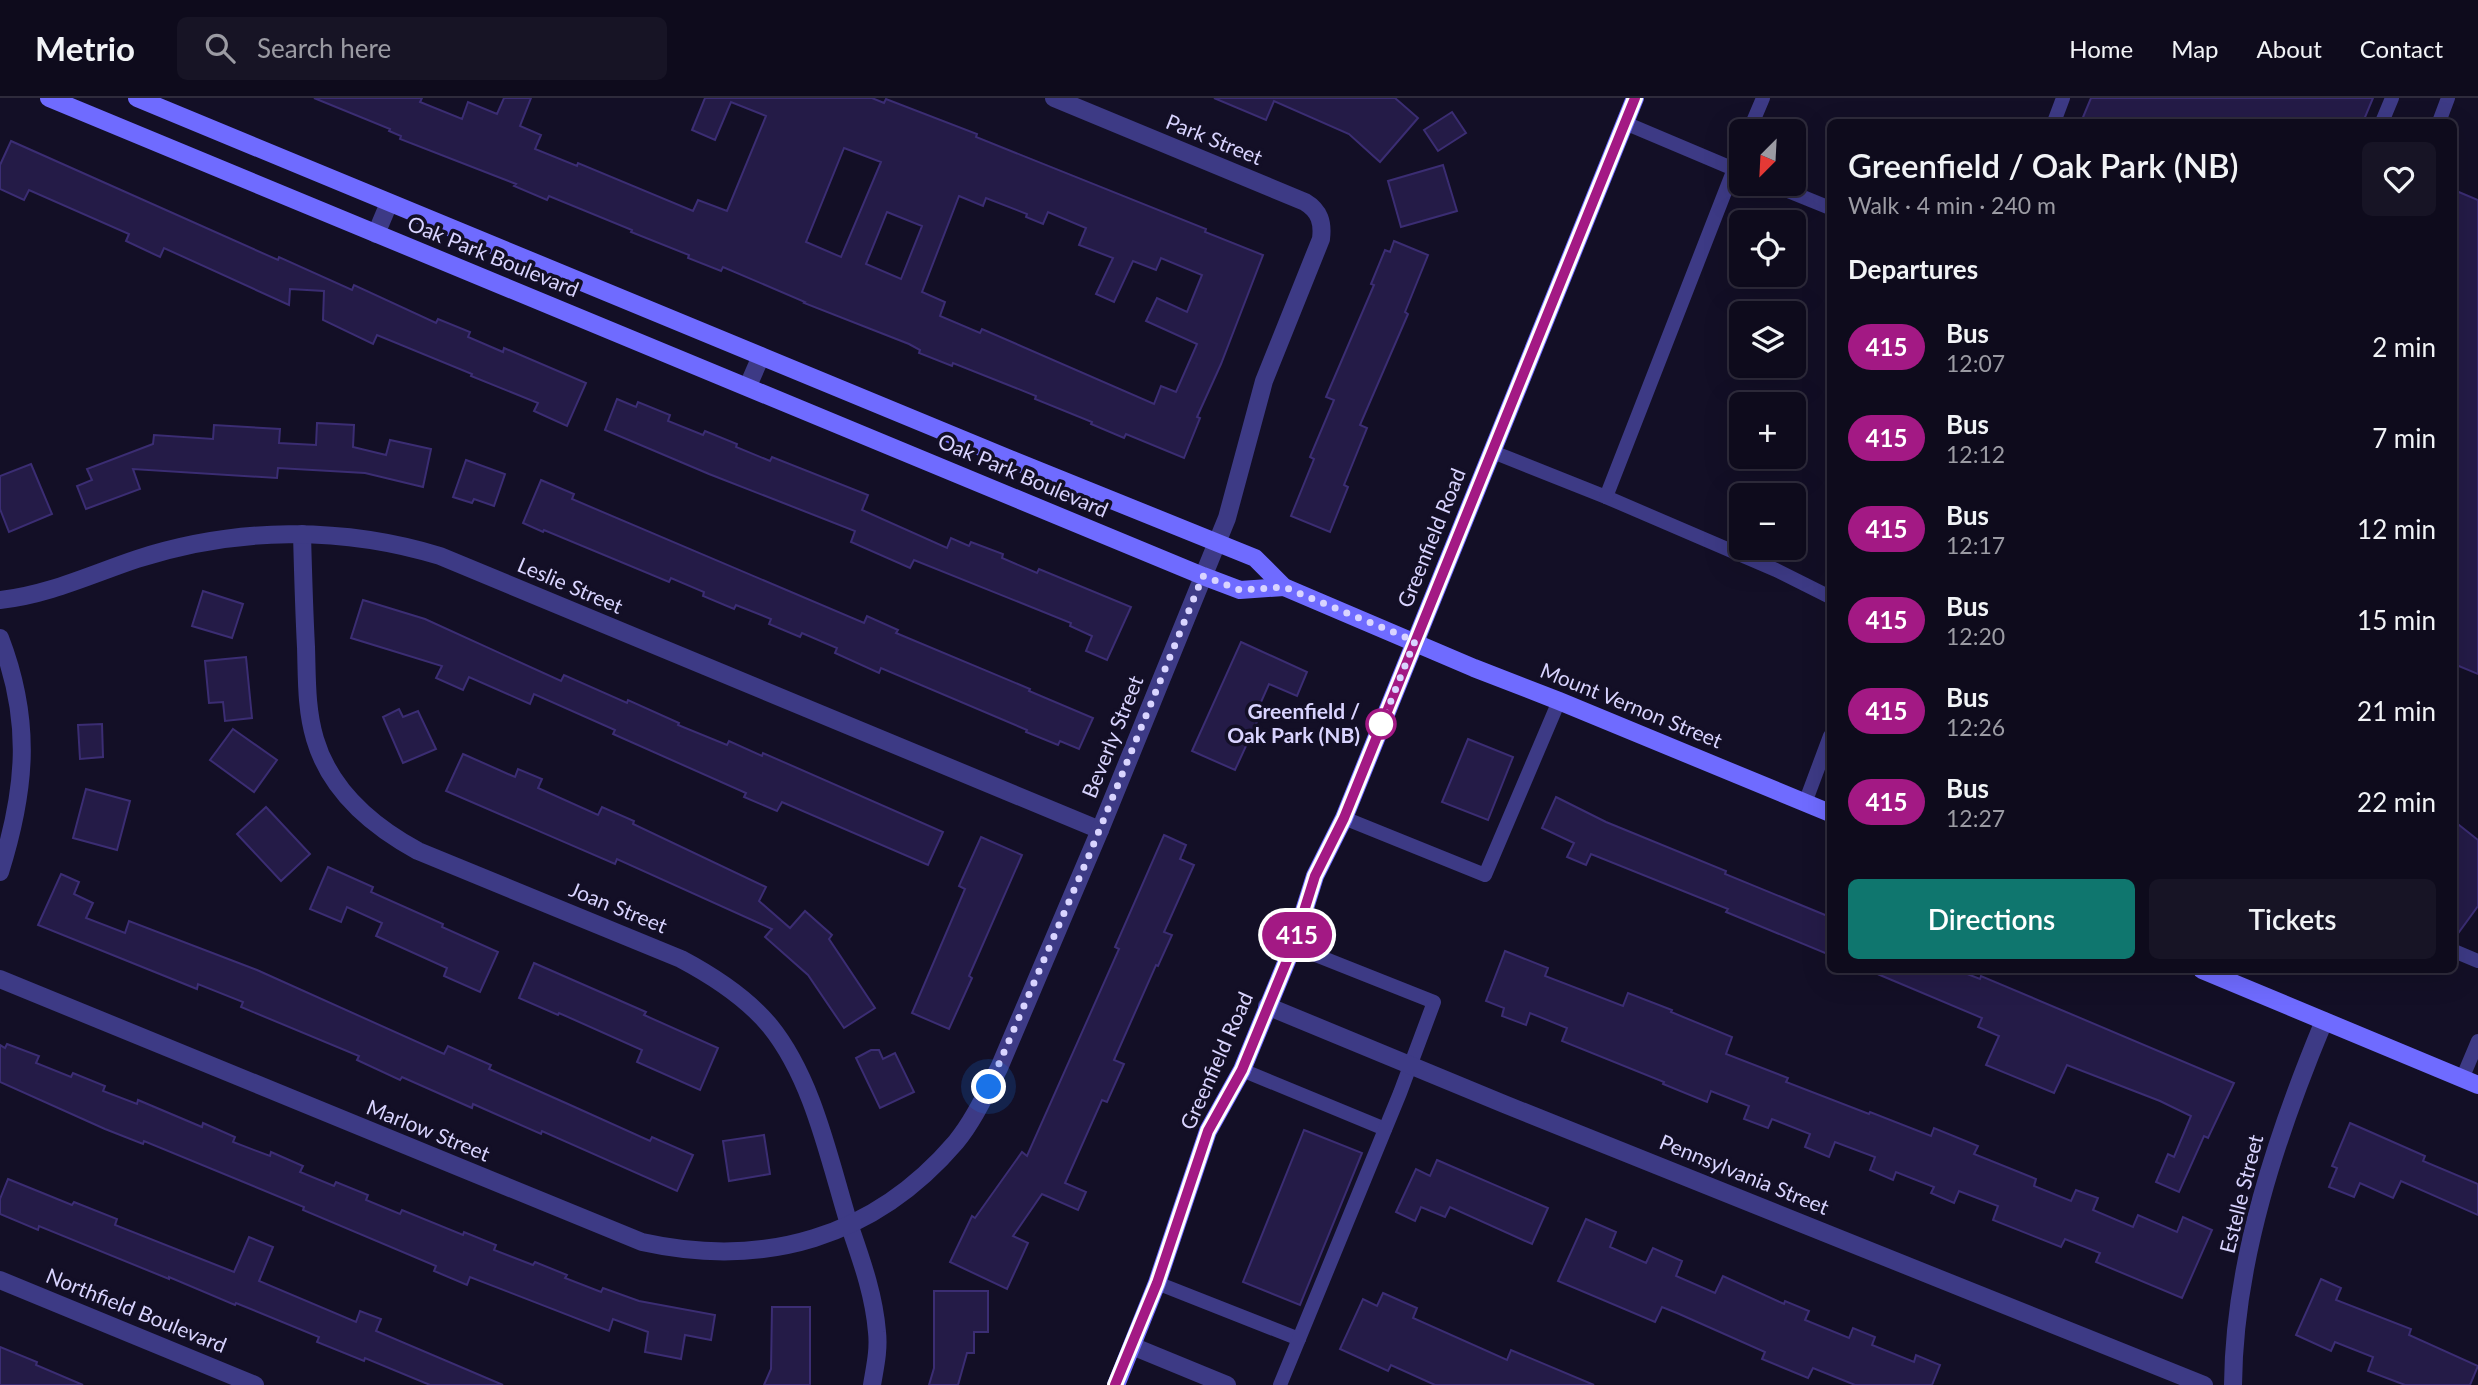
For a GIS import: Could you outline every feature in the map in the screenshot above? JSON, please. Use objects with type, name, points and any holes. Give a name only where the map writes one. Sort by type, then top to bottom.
[{"type":"street","name":"Oak Park Boulevard","points":[[49,98],[1203,576],[1240,590],[1284,587]]},
{"type":"street","name":"Oak Park Boulevard","points":[[137,98],[1255,558],[1284,587],[1415,641]]},
{"type":"street","name":"Park Street","points":[[1054,98],[1287,194],[1305,202],[1316,211]]},
{"type":"street","name":"Greenfield Road","points":[[1115,1385],[1157,1283],[1208,1131],[1242,1070],[1293,946],[1315,876],[1344,818],[1635,98]]},
{"type":"street","name":"Oak Park Boulevard","points":[[376,234],[389,203]]},
{"type":"street","name":"Beverly Street","points":[[850,1225],[887,1204],[929,1170],[957,1140],[980,1106],[999,1068],[1100,830],[1227,518],[1264,381],[1321,239],[1322,226],[1316,211]]},
{"type":"street","points":[[748,386],[761,356]]},
{"type":"street","name":"Leslie Street","points":[[0,600],[51,589],[177,547],[219,539],[302,534],[372,539],[440,556],[1100,830]]},
{"type":"street","name":"Joan Street","points":[[302,534],[308,699],[314,736],[321,757],[355,806],[387,833],[418,850],[681,959],[734,992],[771,1028],[797,1069],[812,1106],[850,1225],[875,1314],[878,1350],[872,1385]]},
{"type":"street","points":[[0,638],[12,672],[20,710],[22,742],[19,802],[0,872]]},
{"type":"street","name":"Mount Vernon Street","points":[[1415,641],[1474,668],[1827,812]]},
{"type":"street","points":[[2209,973],[2470,1082]]},
{"type":"street","name":"Marlow Street","points":[[0,979],[642,1242],[672,1248],[733,1252],[793,1245],[850,1225]]},
{"type":"street","name":"Pennsylvania Street","points":[[1267,1006],[2204,1385]]},
{"type":"street","name":"Estelle Street","points":[[2233,1385],[2237,1324],[2253,1230],[2294,1096],[2324,1021]]},
{"type":"street","name":"Northfield Boulevard","points":[[0,1280],[255,1385]]},
{"type":"street","points":[[1132,1346],[1227,1385]]},
{"type":"lane","points":[[1754,119],[1763,98]]},
{"type":"lane","points":[[2055,119],[2063,98]]},
{"type":"lane","points":[[2383,119],[2392,98]]},
{"type":"lane","points":[[2440,119],[2448,98]]},
{"type":"lane","points":[[1625,123],[1729,166]]},
{"type":"lane","points":[[1606,496],[1729,192]]},
{"type":"lane","points":[[1800,196],[1827,207]]},
{"type":"lane","points":[[1493,452],[1606,496],[1827,596]]},
{"type":"lane","points":[[1344,818],[1485,875],[1559,701]]},
{"type":"lane","points":[[1805,803],[1827,744]]},
{"type":"lane","points":[[1280,1385],[1434,1002],[1293,946]]},
{"type":"lane","points":[[2457,952],[2478,961]]},
{"type":"lane","points":[[2470,1082],[2478,1041]]},
{"type":"lane","points":[[1242,1070],[1385,1129]]},
{"type":"lane","points":[[1157,1283],[1298,1339]]},
{"type":"building","points":[[314,98],[422,98],[420,102],[462,119],[468,102],[497,114],[504,98],[531,98],[520,126],[541,135],[535,149],[577,166],[578,163],[693,211],[698,200],[727,211],[766,116],[731,102],[715,140],[692,130],[705,98],[872,98],[884,103],[886,99],[977,134],[976,137],[1206,229],[1205,232],[1263,255],[1221,364],[1197,417],[1200,418],[1184,458],[1126,434],[1124,438],[1035,399],[1036,396],[953,363],[952,366],[919,353],[920,350],[909,344],[804,303],[723,267],[721,271],[688,258],[689,255],[549,196],[547,200],[514,186],[516,184],[400,139],[401,136],[389,131],[390,129]],"holes":[[[844,148],[881,162],[841,257],[806,242]],[[959,196],[983,206],[986,198],[1027,214],[1026,217],[1043,224],[1048,212],[1086,228],[1079,245],[1113,258],[1096,294],[1114,302],[1133,261],[1156,270],[1161,258],[1202,275],[1187,312],[1157,298],[1146,321],[1197,344],[1176,392],[1161,386],[1154,404],[982,329],[980,333],[940,316],[945,302],[922,292]],[[887,212],[922,226],[901,279],[866,264]]]},
{"type":"building","points":[[1214,98],[1395,98],[1418,118],[1380,162],[1349,134],[1274,101],[1266,120]]},
{"type":"building","points":[[2091,98],[2373,98],[2364,119],[2082,119]]},
{"type":"building","points":[[1452,112],[1466,133],[1438,151],[1424,130]]},
{"type":"building","points":[[11,141],[278,260],[279,257],[352,290],[354,285],[436,323],[438,319],[470,332],[468,337],[503,352],[504,348],[586,383],[567,426],[534,411],[538,403],[471,376],[472,374],[377,335],[373,344],[323,320],[324,291],[290,289],[289,305],[164,248],[160,257],[126,241],[129,234],[29,190],[24,200],[0,189],[0,165]]},
{"type":"building","points":[[1443,165],[1457,211],[1401,227],[1388,181]]},
{"type":"building","points":[[2457,191],[2478,200],[2478,674],[2457,665]]},
{"type":"building","points":[[1394,241],[1428,255],[1405,312],[1408,314],[1360,425],[1367,428],[1344,485],[1348,487],[1330,532],[1291,516],[1314,459],[1310,457],[1334,400],[1326,397],[1374,285],[1371,284],[1385,250],[1390,252]]},
{"type":"building","points":[[617,399],[636,407],[638,402],[670,415],[668,421],[703,435],[705,431],[770,461],[772,457],[868,495],[862,510],[947,548],[951,538],[969,546],[971,542],[1003,554],[1002,558],[1037,573],[1039,569],[1131,607],[1107,660],[1086,651],[1092,636],[1070,626],[1071,623],[914,560],[910,568],[851,542],[855,531],[605,430]]},
{"type":"building","points":[[317,423],[354,425],[353,447],[386,455],[390,440],[431,449],[423,487],[365,473],[278,468],[277,478],[133,469],[140,489],[86,509],[77,486],[92,480],[87,469],[153,444],[154,435],[213,439],[214,425],[280,429],[279,443],[316,445]]},
{"type":"building","points":[[466,460],[505,474],[494,506],[474,499],[472,503],[453,497]]},
{"type":"building","points":[[31,464],[52,514],[9,532],[0,509],[0,476]]},
{"type":"building","points":[[541,480],[574,494],[572,499],[864,623],[867,616],[898,630],[896,633],[1093,718],[1079,749],[1060,741],[1058,745],[1026,732],[1027,730],[881,668],[879,673],[835,653],[837,648],[802,633],[800,637],[769,624],[771,619],[736,605],[734,609],[671,578],[669,582],[523,523]]},
{"type":"building","points":[[203,591],[243,604],[232,638],[192,626]]},
{"type":"building","points":[[363,600],[425,619],[561,681],[564,675],[627,703],[628,700],[727,745],[729,741],[762,756],[763,753],[943,832],[928,865],[782,802],[777,811],[744,797],[746,793],[613,734],[615,730],[534,694],[530,704],[469,677],[463,690],[436,678],[442,666],[351,638]]},
{"type":"building","points":[[1241,642],[1307,672],[1297,696],[1269,684],[1253,720],[1257,722],[1235,770],[1192,751]]},
{"type":"building","points":[[246,657],[252,718],[225,721],[223,702],[209,703],[205,661]]},
{"type":"building","points":[[399,709],[403,717],[418,711],[436,749],[403,763],[383,717]]},
{"type":"building","points":[[102,724],[103,757],[80,759],[78,725]]},
{"type":"building","points":[[233,729],[277,760],[254,792],[210,760]]},
{"type":"building","points":[[1468,739],[1513,757],[1488,820],[1442,802]]},
{"type":"building","points":[[463,754],[515,777],[518,769],[542,779],[538,788],[598,815],[602,807],[766,887],[759,901],[790,928],[805,911],[832,935],[829,939],[875,1008],[844,1028],[808,975],[765,937],[772,929],[617,859],[615,864],[446,791]]},
{"type":"building","points":[[86,789],[130,801],[117,850],[73,838]]},
{"type":"building","points":[[1556,797],[1606,822],[1726,871],[1725,874],[1827,916],[1827,954],[1726,912],[1728,909],[1591,854],[1586,865],[1567,857],[1574,843],[1542,828]]},
{"type":"building","points":[[266,807],[310,854],[281,881],[237,834]]},
{"type":"building","points":[[2457,823],[2478,840],[2478,906],[2457,935]]},
{"type":"building","points":[[1164,835],[1186,845],[1180,859],[1194,865],[1164,932],[1172,935],[1114,1060],[1124,1064],[1107,1102],[1102,1100],[1065,1183],[1086,1192],[1078,1210],[1042,1194],[1013,1236],[1028,1243],[1007,1289],[950,1262],[972,1216],[975,1218],[1022,1152],[1027,1156],[1119,949],[1115,947]]},
{"type":"building","points":[[981,837],[1022,855],[949,1029],[912,1013],[965,889],[959,886]]},
{"type":"building","points":[[328,867],[373,887],[371,892],[498,952],[480,992],[444,976],[447,968],[376,936],[382,923],[347,907],[341,922],[310,909]]},
{"type":"building","points":[[61,874],[79,882],[74,894],[93,903],[86,918],[125,933],[129,921],[257,970],[444,1054],[448,1046],[491,1065],[489,1069],[650,1141],[652,1137],[693,1155],[677,1191],[542,1131],[541,1134],[473,1104],[472,1108],[402,1077],[400,1080],[357,1060],[359,1056],[241,1007],[243,1002],[198,984],[197,989],[38,925]]},
{"type":"building","points":[[1505,951],[1548,968],[1545,976],[1623,1006],[1628,993],[1672,1010],[1671,1012],[1732,1037],[1726,1054],[1788,1078],[1786,1082],[1869,1114],[1870,1112],[1931,1136],[1934,1128],[1978,1146],[1974,1154],[2036,1179],[2034,1186],[2071,1201],[2076,1190],[2098,1198],[2093,1210],[2133,1227],[2138,1215],[2177,1232],[2183,1217],[2212,1230],[2182,1298],[2096,1262],[2100,1253],[2065,1239],[2061,1247],[1993,1220],[1998,1206],[1959,1191],[1954,1203],[1931,1193],[1934,1187],[1896,1172],[1893,1180],[1870,1170],[1875,1157],[1835,1142],[1829,1157],[1805,1147],[1810,1134],[1772,1119],[1768,1128],[1744,1119],[1749,1106],[1711,1091],[1707,1102],[1663,1084],[1664,1082],[1562,1041],[1567,1028],[1530,1013],[1526,1025],[1502,1016],[1504,1008],[1486,1001]]},
{"type":"building","points":[[534,963],[646,1012],[644,1015],[718,1048],[700,1090],[637,1062],[642,1050],[519,998]]},
{"type":"building","points":[[1875,973],[1965,973],[1980,979],[1981,976],[2234,1083],[2208,1138],[2204,1136],[2179,1192],[2156,1182],[2168,1154],[2174,1157],[2191,1116],[2067,1065],[2054,1093],[1986,1065],[1999,1036],[1978,1027],[1982,1018]]},
{"type":"building","points":[[7,1044],[39,1056],[36,1063],[71,1077],[73,1073],[105,1086],[103,1091],[137,1104],[138,1100],[202,1127],[203,1123],[235,1137],[233,1142],[270,1156],[271,1152],[303,1166],[300,1172],[334,1186],[336,1182],[368,1195],[366,1200],[400,1214],[402,1210],[463,1235],[464,1232],[496,1245],[494,1250],[533,1265],[535,1262],[567,1275],[565,1278],[601,1292],[603,1288],[639,1301],[715,1315],[711,1340],[685,1335],[681,1359],[645,1352],[648,1332],[613,1319],[609,1331],[470,1277],[467,1285],[434,1271],[436,1266],[303,1210],[304,1207],[144,1141],[143,1144],[105,1129],[0,1082],[0,1045],[5,1048]]},
{"type":"building","points":[[871,1050],[879,1050],[883,1059],[895,1053],[914,1092],[880,1108],[856,1058]]},
{"type":"building","points":[[2350,1123],[2425,1156],[2423,1161],[2478,1184],[2478,1215],[2401,1181],[2393,1198],[2360,1183],[2354,1197],[2329,1187],[2337,1168],[2332,1166]]},
{"type":"building","points":[[1304,1130],[1362,1153],[1300,1305],[1243,1282]]},
{"type":"building","points":[[764,1135],[770,1174],[729,1181],[723,1141]]},
{"type":"building","points":[[1437,1160],[1548,1208],[1532,1244],[1450,1207],[1445,1217],[1421,1207],[1415,1221],[1396,1212],[1416,1169],[1430,1176]]},
{"type":"building","points":[[8,1179],[72,1205],[74,1202],[117,1219],[115,1225],[234,1272],[249,1237],[273,1247],[259,1281],[356,1322],[360,1311],[381,1319],[376,1331],[503,1385],[430,1385],[365,1358],[364,1361],[317,1342],[319,1337],[236,1303],[235,1305],[39,1226],[38,1230],[0,1214],[0,1199]]},
{"type":"building","points":[[1586,1219],[1616,1232],[1610,1247],[1646,1263],[1653,1248],[1682,1261],[1676,1276],[1715,1293],[1723,1276],[1784,1304],[1785,1301],[1809,1311],[1805,1320],[1849,1338],[1853,1328],[1875,1337],[1872,1345],[1914,1362],[1916,1355],[1940,1365],[1932,1385],[1855,1385],[1813,1368],[1808,1378],[1762,1359],[1765,1352],[1662,1307],[1655,1322],[1558,1281]]},
{"type":"building","points":[[2321,1279],[2341,1288],[2336,1300],[2411,1329],[2409,1335],[2478,1366],[2470,1385],[2405,1385],[2368,1371],[2373,1357],[2335,1342],[2331,1351],[2296,1335]]},
{"type":"building","points":[[934,1291],[988,1291],[988,1332],[974,1332],[974,1353],[967,1353],[958,1385],[929,1385],[934,1368]]},
{"type":"building","points":[[1383,1293],[1417,1308],[1413,1318],[1507,1360],[1511,1350],[1594,1385],[1435,1385],[1391,1365],[1388,1371],[1340,1349],[1363,1299],[1377,1306]]},
{"type":"building","points":[[772,1307],[810,1307],[810,1385],[764,1385],[771,1369]]},
{"type":"building","points":[[0,1347],[37,1362],[36,1365],[83,1385],[0,1385]]},
{"type":"bus line","name":"415","points":[[1115,1385],[1157,1283],[1208,1131],[1242,1070],[1293,946],[1315,876],[1344,818],[1635,98]]},
{"type":"place","name":"Greenfield / Oak Park (NB)","points":[[1381,724]]},
{"type":"route","points":[[989,1087],[1090,853],[1203,576],[1240,590],[1284,587],[1415,641],[1380,728],[1381,724]]}]
